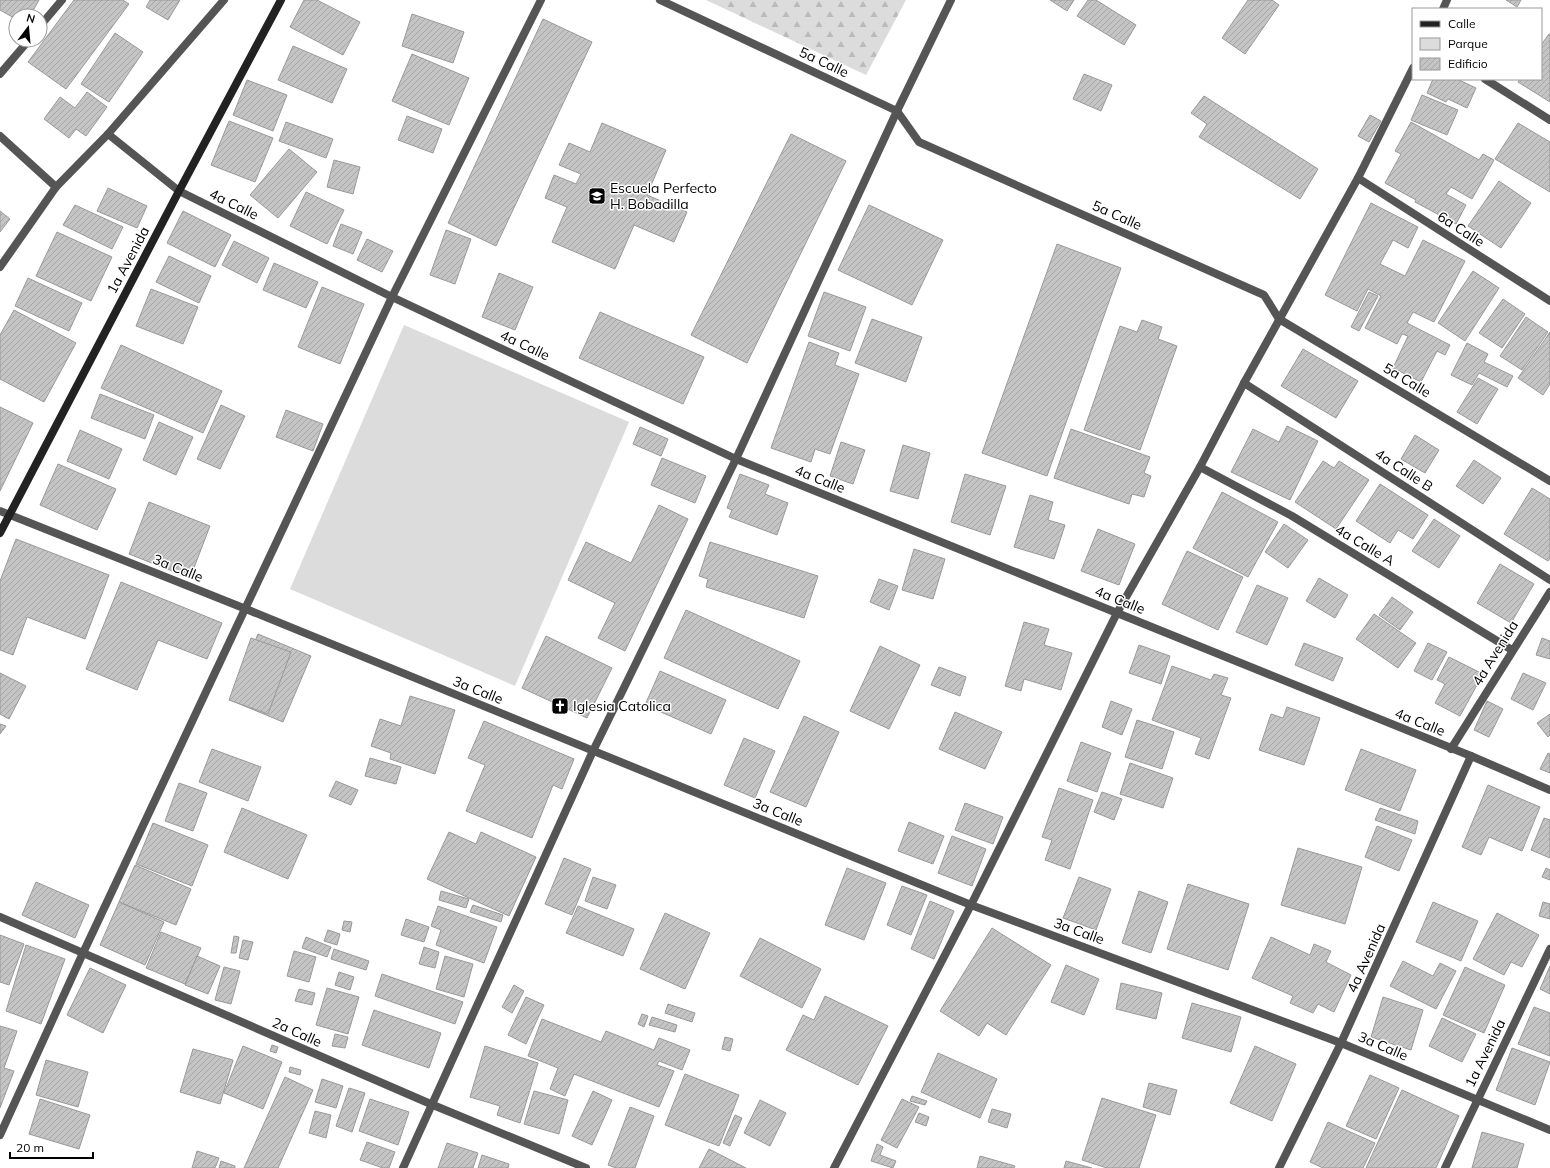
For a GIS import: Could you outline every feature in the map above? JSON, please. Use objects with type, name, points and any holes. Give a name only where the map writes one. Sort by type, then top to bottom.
[{"type":"street","points":[[48,17],[62,0]]},
{"type":"street","points":[[0,268],[56,187],[108,134],[224,0]]},
{"type":"street","name":"1a Avenida","points":[[0,533],[281,0]]},
{"type":"street","points":[[0,1135],[83,952],[392,297],[540,0]]},
{"type":"street","name":"5a Calle","points":[[660,0],[897,111],[919,142],[1264,295],[1279,319],[1550,481]]},
{"type":"street","points":[[403,1168],[593,751],[736,459],[897,111],[951,0]]},
{"type":"street","points":[[0,74],[21,48]]},
{"type":"street","points":[[834,1168],[971,905],[1118,613],[1200,467],[1244,383],[1358,178],[1412,70]]},
{"type":"street","points":[[1487,80],[1550,120]]},
{"type":"street","name":"4a Calle","points":[[108,134],[179,191],[392,297],[736,459],[1450,749],[1471,756],[1550,790]]},
{"type":"street","points":[[0,136],[56,187]]},
{"type":"street","name":"6a Calle","points":[[1358,178],[1550,301]]},
{"type":"street","name":"4a Calle B","points":[[1244,383],[1550,580]]},
{"type":"street","name":"4a Calle A","points":[[1200,467],[1292,516],[1512,650]]},
{"type":"street","name":"3a Calle","points":[[0,511],[246,609],[971,905],[1341,1043],[1550,1130]]},
{"type":"street","name":"4a Avenida","points":[[1450,749],[1550,592]]},
{"type":"street","name":"4a Avenida","points":[[1279,1168],[1341,1043],[1471,756]]},
{"type":"street","name":"2a Calle","points":[[0,917],[433,1105],[586,1168]]},
{"type":"street","name":"1a Avenida","points":[[1445,1168],[1550,949]]},
{"type":"green space","points":[[706,0],[906,0],[866,75]]},
{"type":"green space","points":[[404,325],[629,422],[515,686],[290,589]]},
{"type":"building","points":[[0,0],[39,0],[34,8],[8,8],[8,14],[0,10]]},
{"type":"building","points":[[74,0],[123,0],[129,4],[66,89],[28,62],[38,48],[48,48],[48,35]]},
{"type":"building","points":[[150,0],[180,0],[168,20],[146,7]]},
{"type":"building","points":[[304,0],[317,0],[360,22],[343,55],[290,27]]},
{"type":"building","points":[[1050,0],[1074,0],[1067,11]]},
{"type":"building","points":[[1088,0],[1096,0],[1136,25],[1124,45],[1077,16]]},
{"type":"building","points":[[1248,0],[1272,0],[1279,5],[1245,54],[1222,38]]},
{"type":"building","points":[[1506,0],[1521,0],[1517,7]]},
{"type":"building","points":[[412,14],[464,32],[453,63],[402,46]]},
{"type":"building","points":[[543,19],[592,42],[496,246],[448,223]]},
{"type":"building","points":[[115,33],[143,52],[109,102],[81,84]]},
{"type":"building","points":[[1550,34],[1550,102],[1518,82],[1519,80],[1542,80],[1542,44]]},
{"type":"building","points":[[293,46],[347,69],[332,103],[278,80]]},
{"type":"building","points":[[412,54],[469,78],[449,125],[392,101]]},
{"type":"building","points":[[1084,74],[1112,85],[1101,111],[1073,99]]},
{"type":"building","points":[[247,80],[287,95],[273,131],[233,115]]},
{"type":"building","points":[[1433,80],[1459,80],[1476,88],[1467,108],[1448,99],[1446,102],[1427,93]]},
{"type":"building","points":[[87,92],[107,107],[86,136],[76,129],[69,138],[44,119],[60,97],[75,108]]},
{"type":"building","points":[[1422,95],[1458,110],[1447,135],[1411,120]]},
{"type":"building","points":[[1204,96],[1318,169],[1300,199],[1199,137],[1207,124],[1191,113]]},
{"type":"building","points":[[1370,115],[1381,121],[1369,142],[1358,136]]},
{"type":"building","points":[[407,116],[442,129],[433,153],[398,140]]},
{"type":"building","points":[[229,121],[273,138],[255,182],[211,165]]},
{"type":"building","points":[[286,122],[333,139],[326,158],[279,141]]},
{"type":"building","points":[[1411,122],[1479,160],[1483,154],[1494,160],[1472,199],[1451,187],[1446,194],[1466,205],[1456,224],[1415,202],[1416,200],[1385,183],[1401,154],[1395,151]]},
{"type":"building","name":"Escuela Perfecto H. Bobadilla","points":[[602,123],[666,150],[647,195],[687,212],[674,242],[634,225],[615,269],[552,242],[567,207],[545,198],[554,175],[576,184],[581,174],[559,165],[569,143],[590,152]]},
{"type":"building","points":[[1518,123],[1550,142],[1550,192],[1495,159]]},
{"type":"building","points":[[791,134],[846,161],[747,363],[691,335]]},
{"type":"building","points":[[289,149],[317,172],[278,218],[250,195]]},
{"type":"building","points":[[334,160],[360,167],[353,194],[327,187]]},
{"type":"building","points":[[1499,181],[1531,203],[1501,248],[1468,226]]},
{"type":"building","points":[[108,188],[147,206],[137,228],[97,211]]},
{"type":"building","points":[[306,192],[344,210],[327,244],[290,226]]},
{"type":"building","points":[[1371,203],[1418,227],[1408,248],[1393,240],[1380,264],[1405,276],[1423,240],[1465,261],[1434,322],[1413,312],[1407,323],[1450,345],[1445,355],[1437,351],[1421,382],[1393,368],[1408,336],[1402,334],[1397,344],[1365,328],[1381,296],[1368,289],[1357,311],[1325,295]]},
{"type":"building","points":[[75,205],[123,227],[112,249],[63,225]]},
{"type":"building","points":[[869,205],[943,240],[912,305],[838,270]]},
{"type":"building","points":[[0,211],[10,219],[0,232]]},
{"type":"building","points":[[183,211],[231,235],[215,267],[167,243]]},
{"type":"building","points":[[341,224],[362,232],[353,254],[333,246]]},
{"type":"building","points":[[446,230],[471,239],[455,284],[430,275]]},
{"type":"building","points":[[57,232],[112,257],[91,301],[36,276]]},
{"type":"building","points":[[367,239],[393,251],[382,272],[357,260]]},
{"type":"building","points":[[234,241],[269,258],[257,283],[222,265]]},
{"type":"building","points":[[1057,244],[1121,268],[1047,476],[982,453]]},
{"type":"building","points":[[169,256],[211,276],[199,303],[156,282]]},
{"type":"building","points":[[274,263],[318,282],[306,308],[263,290]]},
{"type":"building","points":[[1473,271],[1499,288],[1465,341],[1438,323]]},
{"type":"building","points":[[499,273],[533,287],[515,330],[482,317]]},
{"type":"building","points":[[28,278],[82,303],[69,331],[15,306]]},
{"type":"building","points":[[322,287],[364,304],[340,364],[298,347]]},
{"type":"building","points":[[151,289],[198,307],[183,344],[136,326]]},
{"type":"building","points":[[824,292],[866,307],[850,351],[808,336]]},
{"type":"building","points":[[1369,292],[1378,296],[1359,331],[1351,327]]},
{"type":"building","points":[[1503,299],[1525,314],[1502,348],[1479,333]]},
{"type":"building","points":[[14,310],[76,343],[44,402],[0,379],[0,335]]},
{"type":"building","points":[[600,312],[704,357],[683,404],[579,358]]},
{"type":"building","points":[[1526,317],[1548,332],[1522,370],[1500,356]]},
{"type":"building","points":[[872,319],[922,337],[906,382],[855,363]]},
{"type":"building","points":[[1142,320],[1162,327],[1158,339],[1177,346],[1140,450],[1084,430],[1120,326],[1137,332]]},
{"type":"building","points":[[1550,332],[1550,384],[1543,395],[1518,378]]},
{"type":"building","points":[[809,342],[839,353],[835,365],[859,374],[830,454],[815,449],[811,462],[771,448]]},
{"type":"building","points":[[1467,343],[1488,354],[1484,362],[1513,376],[1507,387],[1479,373],[1472,385],[1451,375]]},
{"type":"building","points":[[121,345],[222,391],[203,433],[101,388]]},
{"type":"building","points":[[1303,349],[1358,381],[1336,418],[1281,386]]},
{"type":"building","points":[[1478,378],[1498,389],[1477,424],[1457,412]]},
{"type":"building","points":[[100,394],[154,415],[145,439],[91,418]]},
{"type":"building","points":[[221,405],[245,416],[220,469],[197,459]]},
{"type":"building","points":[[0,407],[33,423],[0,491]]},
{"type":"building","points":[[286,410],[323,424],[313,451],[276,437]]},
{"type":"building","points":[[159,422],[193,437],[176,475],[143,460]]},
{"type":"building","points":[[1287,426],[1318,441],[1290,500],[1231,472],[1253,429],[1279,442]]},
{"type":"building","points":[[640,427],[668,439],[661,456],[633,444]]},
{"type":"building","points":[[1071,429],[1150,457],[1144,473],[1151,476],[1144,497],[1132,494],[1129,504],[1054,478]]},
{"type":"building","points":[[80,430],[122,449],[109,479],[67,461]]},
{"type":"building","points":[[1415,435],[1439,450],[1425,473],[1401,459]]},
{"type":"building","points":[[841,442],[865,450],[853,484],[830,476]]},
{"type":"building","points":[[903,445],[930,453],[918,499],[890,491]]},
{"type":"building","points":[[662,458],[706,476],[695,503],[651,485]]},
{"type":"building","points":[[1474,460],[1501,478],[1483,504],[1456,486]]},
{"type":"building","points":[[1323,461],[1334,468],[1339,461],[1369,480],[1336,529],[1295,502]]},
{"type":"building","points":[[58,464],[116,489],[97,530],[40,505]]},
{"type":"building","points":[[740,474],[769,485],[765,494],[788,503],[777,535],[729,517],[732,510],[727,508]]},
{"type":"building","points":[[965,474],[1006,486],[990,535],[951,522]]},
{"type":"building","points":[[1380,484],[1428,515],[1413,539],[1398,530],[1390,543],[1356,521]]},
{"type":"building","points":[[1532,488],[1550,499],[1550,558],[1548,561],[1504,534]]},
{"type":"building","points":[[1222,492],[1278,522],[1248,577],[1193,548]]},
{"type":"building","points":[[1030,495],[1053,502],[1048,520],[1065,525],[1054,559],[1014,547]]},
{"type":"building","points":[[149,502],[210,526],[190,578],[129,554]]},
{"type":"building","points":[[659,505],[688,519],[625,651],[598,638],[615,603],[568,580],[586,542],[631,563]]},
{"type":"building","points":[[1434,519],[1460,536],[1439,568],[1412,551]]},
{"type":"building","points":[[1284,524],[1308,540],[1288,568],[1265,552]]},
{"type":"building","points":[[1098,529],[1135,544],[1119,585],[1081,571]]},
{"type":"building","points":[[16,539],[109,575],[85,639],[27,617],[13,655],[0,650],[0,581]]},
{"type":"building","points":[[710,542],[818,576],[804,618],[706,587],[708,579],[699,576]]},
{"type":"building","points":[[914,549],[945,559],[933,599],[902,590]]},
{"type":"building","points":[[1187,551],[1243,577],[1218,630],[1162,604]]},
{"type":"building","points":[[1500,564],[1534,584],[1511,623],[1477,603]]},
{"type":"building","points":[[1319,578],[1348,595],[1335,618],[1306,601]]},
{"type":"building","points":[[879,579],[898,586],[889,610],[870,602]]},
{"type":"building","points":[[121,582],[222,623],[207,659],[158,640],[137,690],[86,669]]},
{"type":"building","points":[[1257,585],[1288,598],[1267,645],[1236,632]]},
{"type":"building","points":[[1392,597],[1413,612],[1400,630],[1379,615]]},
{"type":"building","points":[[686,610],[800,661],[778,709],[664,658]]},
{"type":"building","points":[[1374,614],[1416,643],[1398,668],[1356,639]]},
{"type":"building","points":[[1024,622],[1049,629],[1044,645],[1072,653],[1061,690],[1024,679],[1021,691],[1005,686]]},
{"type":"building","points":[[258,634],[311,656],[283,722],[230,700]]},
{"type":"building","points":[[546,636],[612,668],[587,718],[522,688]]},
{"type":"building","points":[[251,638],[291,652],[268,714],[229,700]]},
{"type":"building","points":[[1542,638],[1550,641],[1550,659],[1536,655]]},
{"type":"building","points":[[1304,643],[1343,658],[1333,681],[1295,665]]},
{"type":"building","points":[[1428,643],[1447,652],[1432,680],[1414,671]]},
{"type":"building","points":[[1139,645],[1170,656],[1161,684],[1129,673]]},
{"type":"building","points":[[880,646],[920,665],[889,729],[850,711]]},
{"type":"building","points":[[1449,657],[1483,674],[1460,716],[1435,703],[1445,684],[1437,680]]},
{"type":"building","points":[[1172,666],[1211,680],[1214,674],[1228,678],[1221,695],[1231,698],[1209,759],[1195,754],[1201,738],[1152,720]]},
{"type":"building","points":[[939,667],[966,677],[960,696],[931,685]]},
{"type":"building","points":[[660,671],[726,700],[711,734],[645,705]]},
{"type":"building","points":[[0,673],[26,686],[9,719],[0,714]]},
{"type":"building","points":[[1523,673],[1546,683],[1533,710],[1511,699]]},
{"type":"building","points":[[410,696],[455,710],[435,774],[390,759],[391,753],[371,746],[380,719],[401,726]]},
{"type":"building","points":[[1111,701],[1132,709],[1122,735],[1102,727]]},
{"type":"building","points":[[1487,701],[1503,709],[1489,737],[1474,730]]},
{"type":"building","points":[[1287,707],[1320,718],[1304,765],[1259,750],[1271,714],[1283,718]]},
{"type":"building","points":[[955,712],[1002,732],[985,769],[939,749]]},
{"type":"building","points":[[1550,714],[1550,735],[1548,737],[1537,723]]},
{"type":"building","points":[[804,716],[839,732],[806,807],[770,792]]},
{"type":"building","points":[[1137,720],[1174,732],[1162,769],[1125,757]]},
{"type":"building","points":[[484,721],[574,759],[562,789],[553,785],[532,838],[466,811],[485,765],[468,758]]},
{"type":"building","points":[[0,724],[6,726],[0,734]]},
{"type":"building","points":[[744,738],[775,751],[755,798],[724,785]]},
{"type":"building","points":[[1081,742],[1111,753],[1097,792],[1067,781]]},
{"type":"building","points":[[212,749],[261,767],[248,801],[199,782]]},
{"type":"building","points":[[1361,749],[1416,770],[1400,811],[1345,790]]},
{"type":"building","points":[[1548,753],[1550,754],[1550,773],[1540,769]]},
{"type":"building","points":[[370,758],[401,767],[396,784],[365,776]]},
{"type":"building","points":[[1130,763],[1173,778],[1163,808],[1120,794]]},
{"type":"building","points":[[336,781],[358,790],[351,805],[329,796]]},
{"type":"building","points":[[179,783],[207,793],[193,831],[165,821]]},
{"type":"building","points":[[1488,785],[1540,807],[1522,851],[1489,837],[1481,855],[1462,847]]},
{"type":"building","points":[[1059,788],[1093,800],[1070,869],[1045,860],[1052,840],[1042,837]]},
{"type":"building","points":[[1102,792],[1122,799],[1114,820],[1094,812]]},
{"type":"building","points":[[965,803],[1003,817],[993,844],[955,830]]},
{"type":"building","points":[[242,808],[307,835],[288,879],[224,852]]},
{"type":"building","points":[[1380,808],[1418,821],[1415,834],[1375,820]]},
{"type":"building","points":[[1544,818],[1550,820],[1550,858],[1531,850]]},
{"type":"building","points":[[909,822],[944,836],[933,864],[898,851]]},
{"type":"building","points":[[153,823],[208,845],[192,886],[136,864]]},
{"type":"building","points":[[1377,826],[1412,840],[1399,871],[1365,857]]},
{"type":"building","points":[[449,832],[476,844],[481,832],[536,857],[509,916],[427,879]]},
{"type":"building","points":[[952,836],[986,849],[972,886],[938,873]]},
{"type":"building","points":[[1298,848],[1362,867],[1345,924],[1281,905]]},
{"type":"building","points":[[564,858],[591,869],[572,915],[545,904]]},
{"type":"building","points":[[135,865],[191,889],[176,925],[119,902]]},
{"type":"building","points":[[847,868],[886,883],[864,940],[825,925]]},
{"type":"building","points":[[1546,868],[1550,870],[1550,880],[1542,877]]},
{"type":"building","points":[[593,877],[616,885],[607,909],[585,901]]},
{"type":"building","points":[[1079,877],[1111,889],[1096,930],[1063,918]]},
{"type":"building","points":[[36,882],[89,905],[75,938],[22,915]]},
{"type":"building","points":[[1188,884],[1249,904],[1228,970],[1167,949]]},
{"type":"building","points":[[902,886],[927,895],[911,935],[887,925]]},
{"type":"building","points":[[441,891],[469,899],[466,908],[439,900]]},
{"type":"building","points":[[1139,891],[1168,902],[1151,953],[1122,943]]},
{"type":"building","points":[[930,901],[954,911],[934,959],[911,949]]},
{"type":"building","points":[[119,902],[164,922],[145,965],[100,945]]},
{"type":"building","points":[[1433,902],[1478,921],[1461,961],[1416,942]]},
{"type":"building","points":[[1543,902],[1550,904],[1550,919],[1539,916]]},
{"type":"building","points":[[473,905],[503,915],[501,922],[470,912]]},
{"type":"building","points":[[438,906],[497,927],[484,963],[436,945],[441,930],[431,926]]},
{"type":"building","points":[[578,906],[634,929],[623,956],[566,933]]},
{"type":"building","points":[[665,913],[710,933],[685,989],[640,969]]},
{"type":"building","points":[[1497,913],[1539,935],[1522,967],[1511,962],[1504,975],[1473,959]]},
{"type":"building","points":[[406,919],[429,927],[424,942],[401,935]]},
{"type":"building","points":[[344,921],[352,922],[350,932],[342,930]]},
{"type":"building","points":[[992,928],[1051,965],[1006,1035],[987,1023],[979,1036],[940,1011]]},
{"type":"building","points":[[328,930],[340,934],[337,945],[324,941]]},
{"type":"building","points":[[161,932],[201,948],[185,984],[146,968]]},
{"type":"building","points":[[0,935],[24,944],[9,985],[0,982]]},
{"type":"building","points":[[234,936],[239,937],[236,953],[231,953]]},
{"type":"building","points":[[306,937],[331,947],[327,957],[302,948]]},
{"type":"building","points":[[1271,937],[1310,955],[1314,944],[1331,951],[1326,962],[1351,975],[1334,1012],[1318,1004],[1313,1013],[1290,1003],[1293,996],[1252,978]]},
{"type":"building","points":[[760,938],[821,969],[802,1008],[740,976]]},
{"type":"building","points":[[243,940],[253,942],[248,960],[239,958]]},
{"type":"building","points":[[26,945],[65,959],[41,1024],[6,1011]]},
{"type":"building","points":[[424,947],[439,952],[435,968],[419,964]]},
{"type":"building","points":[[334,949],[369,961],[366,970],[331,959]]},
{"type":"building","points":[[294,951],[316,957],[309,982],[287,976]]},
{"type":"building","points":[[197,956],[220,966],[208,994],[185,985]]},
{"type":"building","points":[[445,956],[473,964],[464,997],[436,989]]},
{"type":"building","points":[[1403,961],[1433,976],[1440,963],[1456,971],[1436,1009],[1390,986]]},
{"type":"building","points":[[1066,965],[1099,979],[1084,1015],[1051,1002]]},
{"type":"building","points":[[1550,966],[1550,994],[1540,989]]},
{"type":"building","points":[[224,967],[240,971],[231,1004],[215,1000]]},
{"type":"building","points":[[1465,967],[1505,985],[1484,1033],[1443,1015]]},
{"type":"building","points":[[90,968],[126,985],[103,1033],[67,1015]]},
{"type":"building","points":[[339,972],[354,977],[350,990],[335,985]]},
{"type":"building","points":[[382,974],[463,1002],[455,1024],[375,996]]},
{"type":"building","points":[[1121,983],[1162,993],[1156,1019],[1116,1009]]},
{"type":"building","points":[[514,985],[524,991],[512,1013],[502,1007]]},
{"type":"building","points":[[327,988],[359,997],[348,1034],[316,1025]]},
{"type":"building","points":[[299,989],[315,993],[312,1005],[295,1001]]},
{"type":"building","points":[[825,996],[888,1026],[858,1085],[786,1050],[803,1015],[814,1020]]},
{"type":"building","points":[[526,997],[544,1005],[526,1044],[508,1035]]},
{"type":"building","points":[[1383,997],[1423,1010],[1411,1050],[1371,1037]]},
{"type":"building","points":[[1192,1003],[1241,1017],[1231,1052],[1182,1038]]},
{"type":"building","points":[[668,1004],[695,1013],[692,1022],[665,1013]]},
{"type":"building","points":[[1534,1007],[1550,1013],[1550,1056],[1518,1044]]},
{"type":"building","points":[[374,1010],[441,1033],[429,1068],[362,1045]]},
{"type":"building","points":[[642,1014],[648,1016],[644,1027],[638,1024]]},
{"type":"building","points":[[652,1017],[677,1025],[675,1032],[649,1025]]},
{"type":"building","points":[[1442,1018],[1476,1034],[1462,1062],[1429,1046]]},
{"type":"building","points":[[542,1019],[601,1042],[606,1031],[654,1050],[659,1038],[690,1050],[682,1070],[659,1061],[657,1065],[674,1071],[659,1107],[574,1074],[565,1096],[550,1089],[558,1068],[528,1056]]},
{"type":"building","points":[[0,1026],[17,1031],[4,1068],[14,1071],[0,1108]]},
{"type":"building","points":[[335,1034],[348,1037],[345,1048],[332,1046]]},
{"type":"building","points":[[725,1037],[733,1039],[730,1051],[722,1049]]},
{"type":"building","points":[[272,1045],[278,1047],[276,1053],[270,1051]]},
{"type":"building","points":[[243,1046],[282,1062],[263,1109],[224,1093]]},
{"type":"building","points":[[485,1046],[538,1063],[520,1123],[497,1115],[500,1106],[470,1097]]},
{"type":"building","points":[[1255,1046],[1296,1064],[1272,1121],[1230,1103]]},
{"type":"building","points":[[1512,1048],[1550,1062],[1535,1105],[1496,1090]]},
{"type":"building","points":[[193,1049],[233,1060],[220,1104],[180,1092]]},
{"type":"building","points":[[938,1053],[997,1079],[980,1118],[921,1092]]},
{"type":"building","points":[[46,1060],[88,1072],[78,1107],[36,1095]]},
{"type":"building","points":[[290,1067],[301,1070],[300,1075],[289,1072]]},
{"type":"building","points":[[685,1074],[739,1095],[719,1146],[665,1125]]},
{"type":"building","points":[[1370,1075],[1399,1088],[1376,1139],[1346,1126]]},
{"type":"building","points":[[285,1077],[313,1090],[278,1168],[244,1168]]},
{"type":"building","points":[[322,1079],[343,1086],[336,1108],[315,1102]]},
{"type":"building","points":[[1149,1083],[1177,1090],[1170,1115],[1143,1107]]},
{"type":"building","points":[[349,1088],[365,1093],[352,1132],[336,1126]]},
{"type":"building","points":[[1402,1090],[1459,1116],[1436,1168],[1366,1168]]},
{"type":"building","points":[[534,1091],[568,1100],[559,1134],[524,1124]]},
{"type":"building","points":[[593,1091],[612,1100],[592,1145],[572,1136]]},
{"type":"building","points":[[912,1096],[927,1101],[925,1105],[910,1101]]},
{"type":"building","points":[[1102,1098],[1156,1115],[1139,1168],[1107,1168],[1082,1160]]},
{"type":"building","points":[[40,1099],[90,1115],[79,1149],[29,1134]]},
{"type":"building","points":[[370,1099],[409,1112],[398,1145],[359,1131]]},
{"type":"building","points":[[902,1099],[919,1107],[897,1148],[881,1140]]},
{"type":"building","points":[[760,1100],[786,1113],[770,1146],[744,1133]]},
{"type":"building","points":[[630,1107],[654,1116],[635,1168],[616,1168],[608,1165]]},
{"type":"building","points":[[992,1109],[1011,1114],[1007,1128],[988,1122]]},
{"type":"building","points":[[315,1111],[331,1115],[326,1138],[309,1133]]},
{"type":"building","points":[[919,1113],[929,1117],[926,1126],[915,1122]]},
{"type":"building","points":[[735,1115],[742,1118],[730,1146],[723,1143]]},
{"type":"building","points":[[1328,1122],[1375,1143],[1363,1168],[1323,1168],[1310,1162]]},
{"type":"building","points":[[1482,1132],[1524,1144],[1517,1168],[1472,1168]]},
{"type":"building","points":[[367,1142],[395,1152],[389,1168],[383,1168],[360,1160]]},
{"type":"building","points":[[447,1143],[478,1153],[473,1168],[438,1168]]},
{"type":"building","points":[[877,1144],[883,1147],[880,1155],[896,1161],[893,1168],[871,1161]]},
{"type":"building","points":[[709,1149],[746,1168],[699,1168]]},
{"type":"building","points":[[197,1151],[219,1158],[215,1168],[192,1168]]},
{"type":"building","points":[[482,1155],[509,1164],[508,1168],[478,1168]]},
{"type":"building","points":[[980,1156],[1015,1166],[1014,1168],[977,1168]]},
{"type":"building","points":[[221,1161],[235,1166],[235,1168],[219,1168]]},
{"type":"building","points":[[1066,1161],[1092,1168],[1064,1168]]},
{"type":"place","name":"Escuela Perfecto H. Bobadilla","points":[[597,196]]},
{"type":"place","name":"Iglesia Catolica","points":[[560,706]]}]
